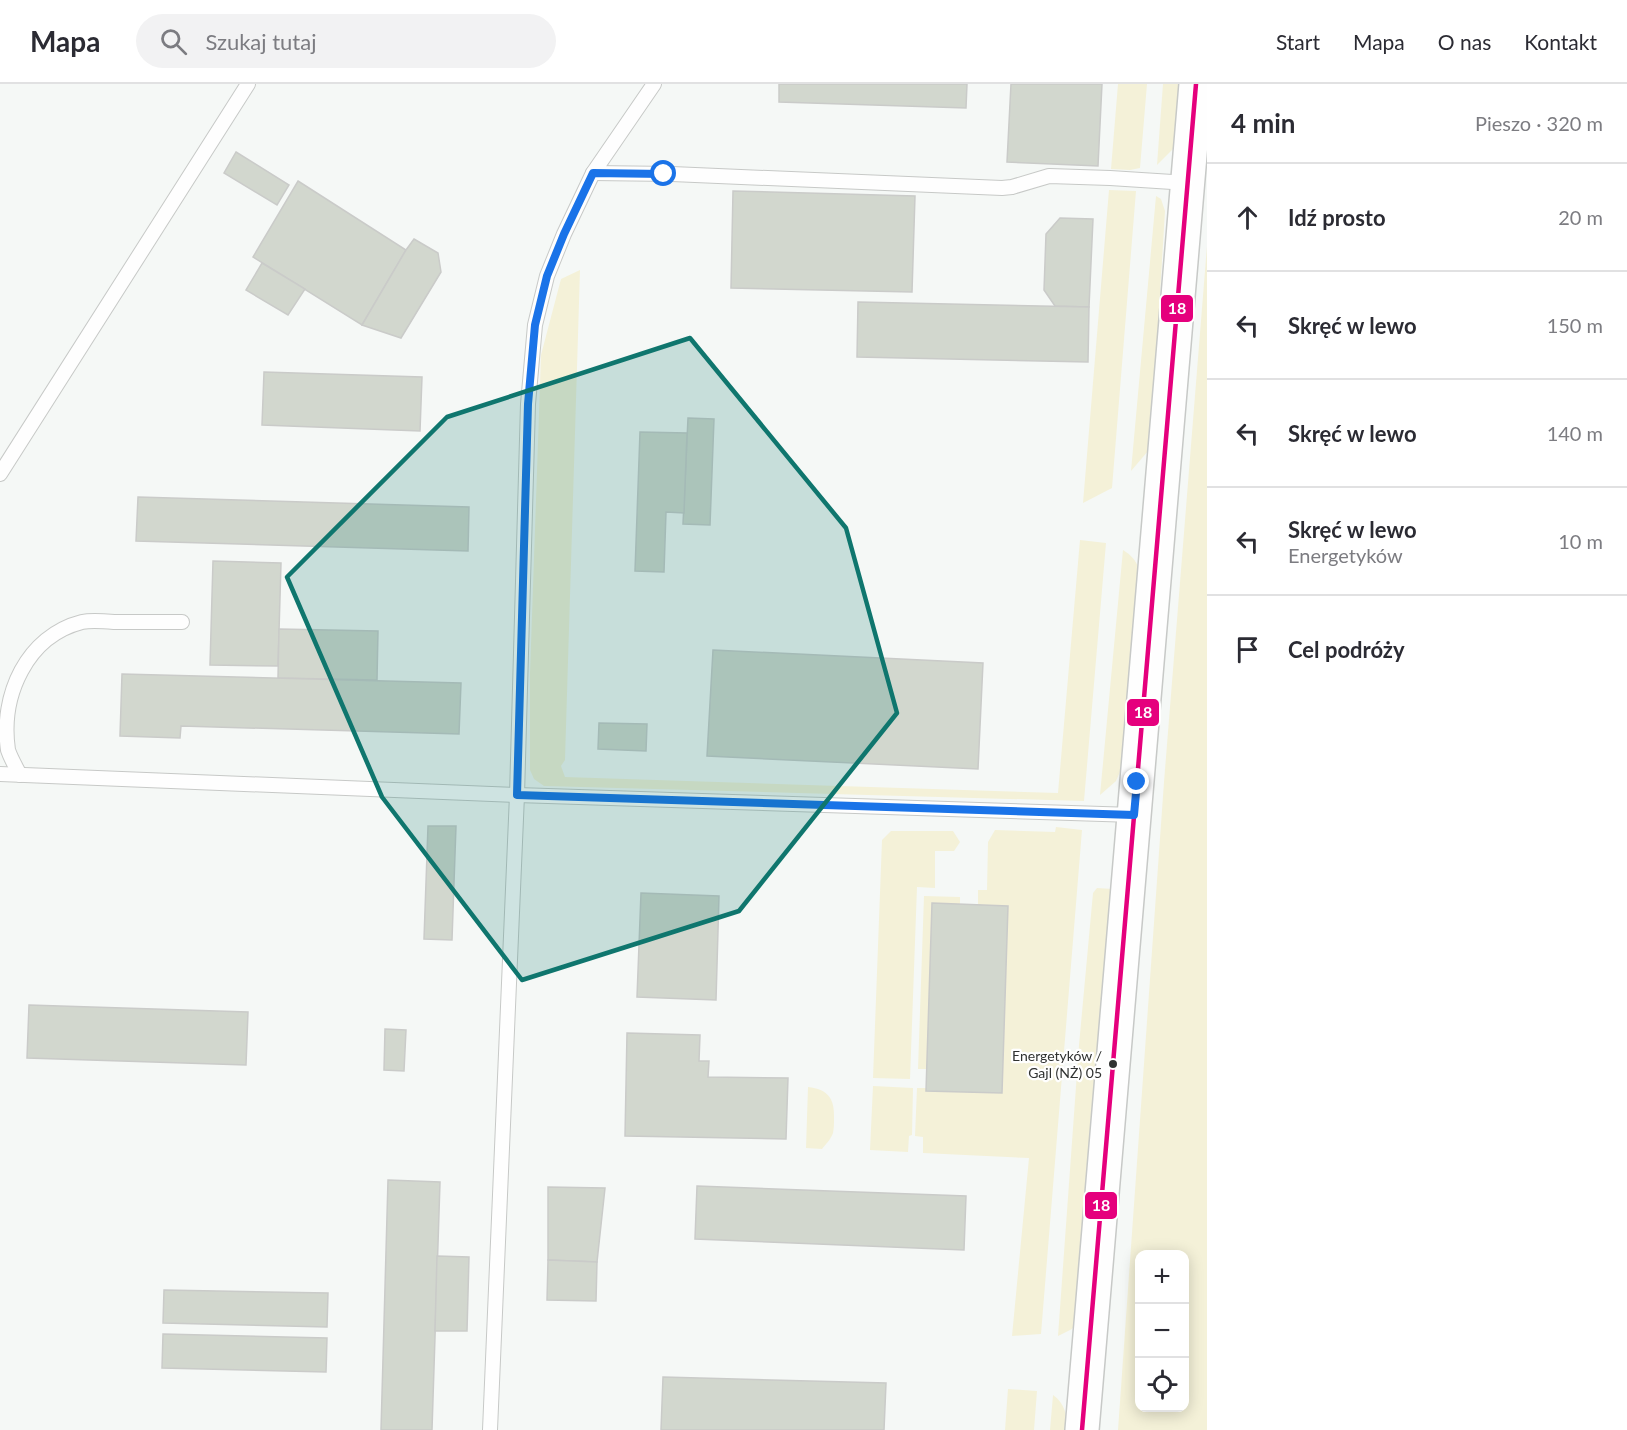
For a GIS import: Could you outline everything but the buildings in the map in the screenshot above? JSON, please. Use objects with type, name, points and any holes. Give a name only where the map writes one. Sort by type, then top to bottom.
[{"type":"main road","points":[[1082,1430],[1196,84]]},
{"type":"lane","points":[[0,474],[248,84]]},
{"type":"lane","points":[[490,1430],[517,795],[528,404],[535,325],[547,276],[593,173],[654,84]]},
{"type":"lane","points":[[593,173],[672,174],[1002,188],[1049,176],[1188,183]]},
{"type":"lane","points":[[20,775],[8,751],[4,727],[5,703],[16,673],[25,659],[42,641],[62,629],[84,621],[182,622]]},
{"type":"lane","points":[[0,774],[517,795],[1134,815]]},
{"type":"highlighted area","points":[[690,338],[846,528],[897,713],[739,911],[522,980],[382,797],[287,577],[447,417]]},
{"type":"shaded area","points":[[1118,84],[1147,84],[1140,168],[1130,170],[1111,169]]},
{"type":"shaded area","points":[[1163,84],[1180,84],[1176,144],[1157,165]]},
{"type":"shaded area","points":[[1109,190],[1136,191],[1112,488],[1083,503]]},
{"type":"shaded area","points":[[1156,196],[1161,199],[1165,211],[1151,442],[1148,451],[1131,471]]},
{"type":"shaded area","points":[[1207,246],[1207,1430],[1118,1430],[1164,782]]},
{"type":"shaded area","points":[[580,270],[565,760],[561,766],[565,777],[1058,793],[1080,540],[1106,543],[1084,801],[544,786],[534,779],[530,770],[530,673],[541,355],[561,279]]},
{"type":"shaded area","points":[[1123,550],[1133,558],[1139,570],[1123,765],[1116,781],[1100,795]]},
{"type":"shaded area","points":[[1056,827],[1082,830],[1041,1334],[1012,1336],[1029,1158],[923,1153],[923,1137],[915,1136],[917,1088],[926,1088],[927,1091],[1002,1093],[1008,906],[978,905],[978,890],[987,890],[988,842],[995,830],[1055,832]]},
{"type":"shaded area","points":[[891,831],[953,831],[960,842],[954,851],[935,851],[935,888],[917,887],[910,1079],[873,1078],[882,840]]},
{"type":"shaded area","points":[[1097,888],[1113,889],[1077,1322],[1072,1329],[1058,1336],[1079,1045],[1093,893]]},
{"type":"shaded area","points":[[924,896],[960,897],[960,904],[932,904],[927,1069],[918,1069]]},
{"type":"shaded area","points":[[873,1086],[913,1088],[912,1135],[909,1136],[908,1152],[870,1150]]},
{"type":"shaded area","points":[[808,1087],[821,1090],[829,1096],[833,1106],[833,1133],[822,1149],[806,1148]]},
{"type":"shaded area","points":[[1008,1389],[1037,1391],[1034,1430],[1005,1430]]},
{"type":"shaded area","points":[[1053,1395],[1065,1410],[1068,1430],[1050,1430]]},
{"type":"transit line","name":"18","points":[[1082,1430],[1196,84]]},
{"type":"place","name":"Energetyków / Gajl (NŻ) 05","points":[[1113,1064]]},
{"type":"route","points":[[664,174],[593,173],[547,276],[535,325],[528,404],[517,795],[1134,815],[1137,782]]}]
